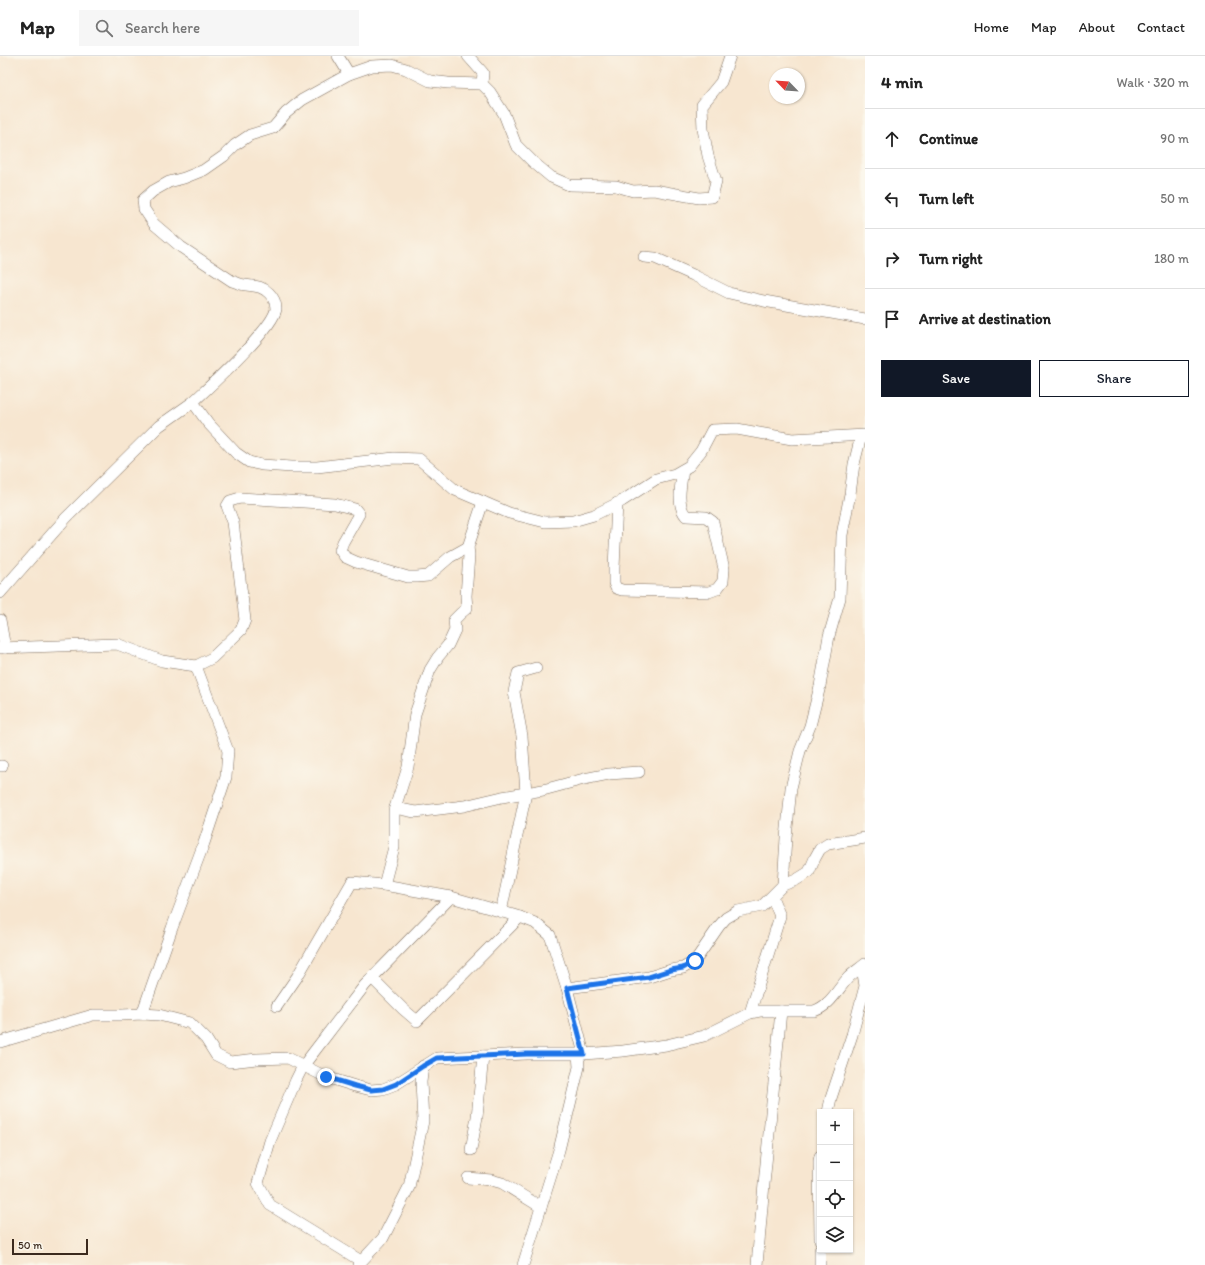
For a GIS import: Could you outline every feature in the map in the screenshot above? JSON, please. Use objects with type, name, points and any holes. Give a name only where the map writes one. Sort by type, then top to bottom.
[{"type":"street","points":[[338,56],[349,74]]},
{"type":"street","points":[[468,56],[483,73],[482,84]]},
{"type":"street","points":[[0,593],[66,518],[159,426],[193,402],[224,372],[257,338],[273,317],[276,310],[276,303],[268,292],[261,287],[232,281],[181,247],[154,224],[144,209],[143,200],[153,191],[169,182],[204,170],[250,135],[273,128],[286,113],[302,100],[349,74],[372,66],[392,65],[406,69],[430,81],[482,84],[490,92],[504,114],[516,145],[551,178],[569,185],[616,186],[633,191],[654,190],[699,198],[712,197],[716,182],[708,156],[703,129],[702,105],[721,82],[730,56]]},
{"type":"street","points":[[644,257],[655,258],[729,293],[764,301],[865,319]]},
{"type":"street","points":[[193,402],[208,423],[236,452],[248,462],[262,465],[317,467],[394,458],[419,459],[455,490],[515,515],[545,522],[573,521],[594,515],[618,503],[656,480],[683,470],[689,466],[701,451],[712,430],[737,429],[792,439],[863,436],[854,464],[842,535],[840,598],[829,636],[820,686],[810,726],[800,751],[791,788],[786,838],[784,885]]},
{"type":"street","points":[[618,503],[614,568],[614,583],[616,588],[622,590],[709,592],[717,589],[723,581],[724,569],[713,522],[706,517],[686,516],[682,512],[680,503],[683,470]]},
{"type":"street","points":[[0,620],[2,648],[117,644],[162,661],[196,666],[212,658],[242,630],[245,620],[233,522],[227,506],[230,501],[240,498],[335,504],[354,509],[359,514],[340,550],[345,557],[374,568],[408,577],[428,576],[450,557],[468,547]]},
{"type":"street","points":[[384,885],[394,847],[393,818],[408,767],[416,714],[430,670],[448,645],[455,630],[454,620],[467,608],[468,547],[483,502]]},
{"type":"street","points":[[142,1014],[204,843],[226,777],[228,751],[196,666]]},
{"type":"street","points":[[501,912],[526,793],[522,736],[514,692],[518,673],[536,668]]},
{"type":"street","points":[[395,808],[415,812],[437,810],[544,790],[602,775],[639,772]]},
{"type":"street","points":[[567,988],[649,977],[683,968],[695,961],[726,918],[738,911],[762,906],[784,885],[809,872],[820,849],[828,844],[865,838]]},
{"type":"street","points":[[277,1006],[297,977],[352,882],[384,885],[451,897],[520,917],[536,924],[550,935],[567,988],[581,1054],[572,1099],[559,1150],[523,1265]]},
{"type":"street","points":[[423,1066],[421,1082],[423,1121],[409,1187],[383,1238],[360,1263],[270,1205],[258,1182],[270,1140],[296,1080],[304,1066],[365,985],[451,897]]},
{"type":"street","points":[[750,1013],[780,916],[772,897]]},
{"type":"street","points":[[372,978],[403,1009],[418,1021],[520,917]]},
{"type":"street","points":[[0,1042],[93,1015],[159,1015],[190,1024],[206,1039],[216,1055],[230,1062],[256,1059],[288,1058],[326,1077],[371,1090],[383,1089],[396,1084],[437,1058],[527,1054],[581,1054],[623,1051],[666,1045],[704,1036],[750,1013],[760,1011],[814,1011],[821,1009],[848,978],[863,966]]},
{"type":"street","points":[[829,1109],[852,1035],[865,986],[863,966]]},
{"type":"street","points":[[757,1265],[781,1011]]},
{"type":"street","points":[[471,1150],[477,1117],[483,1056]]},
{"type":"street","points":[[468,1178],[491,1180],[502,1183],[541,1207]]},
{"type":"street","points":[[819,1181],[820,1217]]},
{"type":"street","points":[[820,1253],[820,1265]]},
{"type":"route","points":[[326,1077],[371,1090],[383,1089],[396,1084],[437,1058],[527,1054],[584,1054],[567,988],[649,977],[683,968],[695,961]]}]
